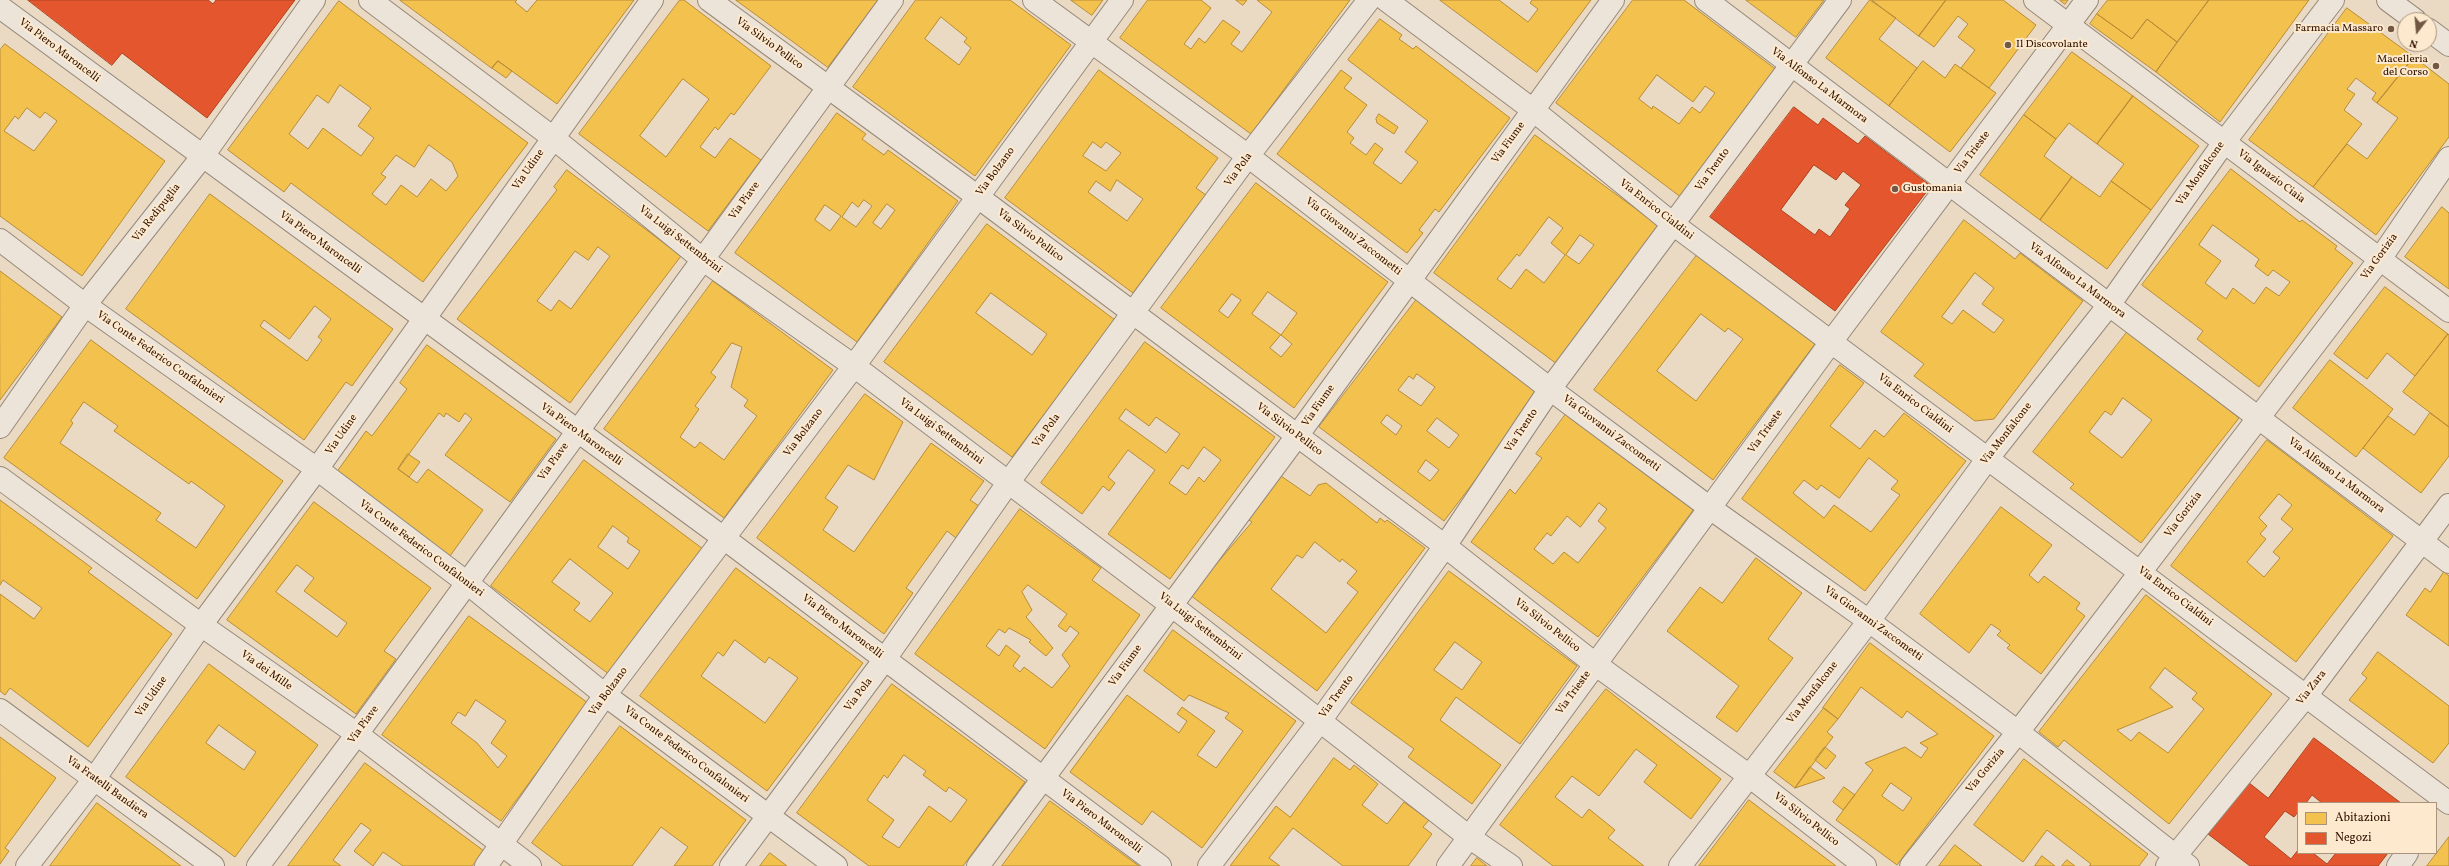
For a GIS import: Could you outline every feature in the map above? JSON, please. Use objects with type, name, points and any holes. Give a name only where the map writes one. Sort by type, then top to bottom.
[{"type":"street","name":"Via Redipuglia","points":[[0,427],[85,305],[202,157],[314,0]]},
{"type":"street","name":"Via Luigi Settembrini","points":[[370,0],[552,138],[702,259],[854,366],[1171,605],[1469,837],[1511,866]]},
{"type":"street","name":"Via Udine","points":[[27,866],[95,778],[202,625],[317,469],[652,0]]},
{"type":"street","name":"Via Silvio Pellico","points":[[709,0],[978,197],[1445,546],[1595,664],[1748,775],[1865,866]]},
{"type":"street","name":"Via Piave","points":[[258,866],[357,734],[466,582],[892,0]]},
{"type":"street","name":"Via Giovanni Zaccometti","points":[[1034,0],[1248,156],[1550,389],[1710,508],[1869,621],[2018,732],[2176,863]]},
{"type":"street","name":"Via Bolzano","points":[[486,866],[605,695],[725,539],[854,366],[1090,41],[1122,0]]},
{"type":"street","name":"Via Pola","points":[[731,866],[885,659],[1008,483],[1248,156],[1369,0]]},
{"type":"street","name":"Via Enrico Cialdini","points":[[1386,0],[1533,110],[1674,224],[2306,696],[2445,804]]},
{"type":"street","name":"Via Fiume","points":[[978,866],[1297,436],[1409,279],[1613,0]]},
{"type":"street","name":"Via Alfonso La Marmora","points":[[1706,0],[2449,562]]},
{"type":"street","name":"Via Trento","points":[[1208,866],[1320,721],[1445,546],[1550,389],[1840,0]]},
{"type":"street","name":"Via Ignazio Ciaia","points":[[2035,0],[2067,26],[2225,141],[2449,311]]},
{"type":"street","name":"Via Trieste","points":[[1448,866],[1832,342],[2087,0]]},
{"type":"street","name":"Via Monfalcone","points":[[1680,866],[1748,775],[1869,621],[1988,458],[2109,305],[2225,141],[2333,0]]},
{"type":"street","points":[[2388,0],[2404,12]]},
{"type":"street","name":"Via Piero Maroncelli","points":[[0,7],[576,432],[725,539],[1160,866]]},
{"type":"street","points":[[2437,36],[2449,46]]},
{"type":"street","name":"Via Gorizia","points":[[1911,866],[2018,732],[2380,259],[2449,158]]},
{"type":"street","name":"Via Conte Federico Confalonieri","points":[[0,240],[85,305],[317,469],[466,582],[605,695],[836,866]]},
{"type":"street","name":"Via dei Mille","points":[[0,478],[202,625],[357,734],[530,866]]},
{"type":"street","name":"Via Zara","points":[[2176,863],[2306,696],[2423,542],[2449,505]]},
{"type":"street","name":"Via Fratelli Bandiera","points":[[0,710],[95,778],[213,866]]},
{"type":"street","points":[[2398,866],[2406,854]]},
{"type":"building: Abitazioni","points":[[400,0],[517,0],[515,2],[527,12],[537,0],[634,0],[557,104],[498,61],[492,68]]},
{"type":"building: Abitazioni","points":[[680,0],[684,0],[771,66],[734,115],[731,113],[718,130],[715,127],[700,147],[715,158],[730,138],[761,160],[708,231],[579,134]],"holes":[[[683,79],[709,99],[666,157],[640,136]]]},
{"type":"building: Abitazioni","points":[[736,0],[878,0],[828,67]]},
{"type":"building: Abitazioni","points":[[916,0],[1010,0],[1071,45],[975,176],[853,87]],"holes":[[[941,17],[967,38],[964,42],[971,48],[959,65],[925,39]]]},
{"type":"building: Abitazioni","points":[[1071,0],[1103,0],[1092,15]]},
{"type":"building: Abitazioni","points":[[1148,0],[1201,0],[1211,8],[1184,44],[1191,49],[1199,38],[1205,43],[1223,20],[1240,32],[1231,44],[1242,52],[1272,12],[1257,0],[1350,0],[1251,134],[1120,38]]},
{"type":"building: Abitazioni","points":[[1236,0],[1247,0],[1243,5]]},
{"type":"building: Abitazioni","points":[[1440,0],[1499,0],[1528,22],[1538,9],[1530,3],[1532,0],[1591,0],[1537,72]]},
{"type":"building: Abitazioni","points":[[1633,0],[1684,0],[1778,71],[1682,198],[1556,103]],"holes":[[[1657,75],[1693,102],[1705,86],[1715,93],[1700,113],[1692,107],[1679,124],[1653,106],[1652,109],[1639,99]]]},
{"type":"building: Abitazioni","points":[[1746,0],[1824,0],[1796,37]]},
{"type":"building: Abitazioni","points":[[1870,0],[1896,18],[1879,39],[1917,68],[1889,106],[1826,58]]},
{"type":"building: Abitazioni","points":[[1872,0],[1946,0],[1919,36]]},
{"type":"building: Abitazioni","points":[[1946,0],[2003,0],[2036,25],[1989,88],[1961,68],[1975,50],[1958,37],[1968,24],[1958,16],[1934,47],[1919,36]]},
{"type":"building: Abitazioni","points":[[2060,0],[2068,0],[2065,4]]},
{"type":"building: Abitazioni","points":[[2108,0],[2209,0],[2177,42],[2147,19],[2132,39],[2097,14]]},
{"type":"building: Abitazioni","points":[[2209,0],[2309,0],[2220,122],[2156,72]]},
{"type":"building: Abitazioni","points":[[339,1],[528,143],[423,282],[291,183],[284,192],[228,150]],"holes":[[[340,85],[371,108],[358,126],[374,138],[361,156],[323,128],[308,149],[289,134],[317,95],[328,103]],[[429,145],[452,162],[458,176],[446,191],[431,179],[417,197],[401,185],[386,205],[372,194],[386,177],[381,174],[396,155],[414,167]]]},
{"type":"building: Abitazioni","points":[[2347,8],[2397,45],[2397,52],[2407,52],[2414,57],[2377,103],[2372,99],[2376,93],[2356,78],[2347,89],[2355,94],[2344,110],[2362,124],[2313,187],[2249,140]]},
{"type":"building: Abitazioni","points":[[2097,14],[2132,39],[2147,19],[2177,42],[2156,72],[2090,24]]},
{"type":"building: Abitazioni","points":[[1380,19],[1402,35],[1399,39],[1413,49],[1416,46],[1510,118],[1439,212],[1435,209],[1419,230],[1423,233],[1407,253],[1277,154],[1341,70],[1352,78],[1344,88],[1367,105],[1347,132],[1354,138],[1350,143],[1366,155],[1375,143],[1383,149],[1373,163],[1401,184],[1418,162],[1405,152],[1428,121],[1348,60]]},
{"type":"building: Abitazioni","points":[[5,44],[165,161],[82,276],[0,216],[0,50]],"holes":[[[27,108],[40,118],[45,112],[57,121],[34,151],[4,131],[15,116],[18,119]]]},
{"type":"building: Abitazioni","points":[[2072,52],[2133,96],[2097,144],[2069,123],[2056,139],[2024,115]]},
{"type":"building: Abitazioni","points":[[2414,57],[2449,84],[2449,137],[2376,235],[2313,187],[2347,144],[2367,159],[2398,118],[2377,103]]},
{"type":"building: Abitazioni","points":[[498,61],[512,71],[506,78],[492,68]]},
{"type":"building: Abitazioni","points":[[1923,61],[1945,78],[1955,64],[1996,93],[1950,152],[1889,106]]},
{"type":"building: Abitazioni","points":[[1099,70],[1218,158],[1196,188],[1206,195],[1133,293],[1005,198]],"holes":[[[1093,142],[1101,148],[1106,142],[1121,153],[1106,171],[1083,156]],[[1117,180],[1143,199],[1127,221],[1088,192],[1096,181],[1110,191]]]},
{"type":"building: Abitazioni","points":[[2133,96],[2199,146],[2151,210],[2111,181],[2124,164],[2097,144]]},
{"type":"building: Abitazioni","points":[[837,113],[866,134],[862,139],[884,155],[888,150],[958,201],[857,342],[735,253]],"holes":[[[864,200],[872,206],[856,227],[842,217],[852,202],[858,207]],[[887,204],[895,210],[881,229],[873,223]],[[825,205],[841,216],[830,231],[815,220]]]},
{"type":"building: Abitazioni","points":[[1379,114],[1398,127],[1394,134],[1377,123],[1376,119]]},
{"type":"building: Abitazioni","points":[[2024,115],[2056,139],[2044,156],[2072,177],[2040,220],[1980,175]]},
{"type":"building: Abitazioni","points":[[1535,135],[1662,228],[1561,367],[1434,273]],"holes":[[[1549,217],[1563,228],[1551,243],[1565,255],[1544,283],[1526,269],[1511,289],[1497,279],[1517,254],[1519,256]],[[1580,235],[1594,245],[1579,264],[1566,255]]]},
{"type":"building: Abitazioni","points":[[2231,169],[2300,222],[2302,220],[2337,246],[2335,249],[2353,263],[2259,387],[2197,339],[2203,331],[2142,285]],"holes":[[[2213,225],[2259,259],[2255,266],[2268,276],[2273,270],[2290,282],[2279,296],[2266,287],[2254,304],[2233,288],[2226,299],[2205,283],[2221,261],[2199,245]]]},
{"type":"building: Abitazioni","points":[[567,170],[681,256],[570,403],[457,319],[557,190],[554,187]],"holes":[[[598,247],[610,256],[571,309],[559,300],[551,311],[537,301],[575,251],[588,260]]]},
{"type":"building: Abitazioni","points":[[2072,177],[2100,197],[2111,181],[2151,210],[2107,269],[2040,220]]},
{"type":"building: Abitazioni","points":[[1256,183],[1388,282],[1294,408],[1161,308]],"holes":[[[1268,292],[1297,313],[1281,335],[1252,314]],[[1232,294],[1241,300],[1228,318],[1219,311]],[[1281,335],[1292,344],[1281,357],[1270,348]]]},
{"type":"building: Abitazioni","points":[[210,194],[393,329],[352,386],[346,382],[304,440],[126,309]],"holes":[[[315,306],[331,319],[318,337],[322,340],[307,361],[260,326],[264,320],[289,339]]]},
{"type":"building: Abitazioni","points":[[2442,207],[2449,213],[2449,289],[2405,257]]},
{"type":"building: Abitazioni","points":[[1964,220],[2015,259],[2020,253],[2083,301],[1994,419],[1975,421],[1914,376],[1924,364],[1881,332]],"holes":[[[1975,273],[1994,288],[1982,304],[2004,320],[1994,333],[1963,310],[1952,324],[1942,317]]]},
{"type":"building: Abitazioni","points":[[987,224],[1115,320],[1012,457],[884,362]],"holes":[[[991,293],[1047,334],[1032,355],[976,313]]]},
{"type":"building: Abitazioni","points":[[1697,255],[1815,344],[1713,480],[1594,390]],"holes":[[[1701,314],[1725,332],[1728,328],[1743,339],[1696,401],[1657,371]]]},
{"type":"building: Abitazioni","points":[[0,271],[62,317],[0,400]]},
{"type":"building: Abitazioni","points":[[713,281],[833,370],[724,518],[604,429]],"holes":[[[732,343],[742,347],[731,387],[748,400],[744,406],[757,416],[724,460],[700,442],[695,448],[680,437],[699,409],[695,406],[716,377],[711,373]]]},
{"type":"building: Abitazioni","points":[[2385,287],[2448,334],[2415,376],[2387,353],[2367,379],[2334,354]]},
{"type":"building: Abitazioni","points":[[1417,299],[1542,393],[1444,521],[1319,427]],"holes":[[[1417,374],[1435,387],[1421,406],[1398,390],[1409,376],[1413,379]],[[1387,415],[1402,426],[1396,435],[1381,423]],[[1437,418],[1459,435],[1449,448],[1427,431]],[[1426,460],[1439,470],[1430,481],[1418,472]]]},
{"type":"building: Abitazioni","points":[[2128,331],[2239,418],[2141,543],[2070,488],[2074,484],[2033,452]],"holes":[[[2123,398],[2152,420],[2122,458],[2089,432],[2105,411],[2111,415]]]},
{"type":"building: Abitazioni","points":[[2448,334],[2449,335],[2449,427],[2403,392]]},
{"type":"building: Abitazioni","points":[[91,340],[283,481],[197,599],[4,458]],"holes":[[[84,402],[118,426],[114,431],[189,484],[191,481],[225,506],[196,548],[156,520],[161,513],[60,443],[73,423],[71,421]]]},
{"type":"building: Abitazioni","points":[[1145,342],[1275,437],[1170,579],[1108,534],[1155,470],[1128,450],[1108,477],[1115,483],[1109,491],[1103,486],[1082,514],[1041,483]],"holes":[[[1126,409],[1149,426],[1156,417],[1180,434],[1166,453],[1119,419]],[[1204,447],[1221,460],[1204,482],[1199,477],[1186,495],[1169,483],[1182,465],[1188,469]]]},
{"type":"building: Abitazioni","points":[[427,345],[556,439],[510,502],[445,455],[472,419],[465,413],[459,422],[446,413],[444,417],[439,413],[398,469],[417,483],[428,469],[483,510],[450,556],[336,473],[366,431],[372,436],[407,389],[400,383]]},
{"type":"building: Abitazioni","points":[[2330,360],[2393,409],[2356,457],[2293,408]]},
{"type":"building: Abitazioni","points":[[1840,365],[1864,383],[1830,426],[1860,449],[1875,430],[1884,437],[1904,413],[1966,461],[1865,591],[1742,499]],"holes":[[[1869,458],[1898,481],[1891,489],[1900,495],[1871,532],[1834,505],[1824,518],[1793,493],[1804,480],[1817,490],[1821,485],[1839,498]]]},
{"type":"building: Abitazioni","points":[[865,394],[903,422],[874,480],[848,465],[825,498],[838,507],[823,530],[854,552],[931,443],[984,481],[970,500],[979,506],[956,538],[947,531],[906,588],[913,593],[884,634],[757,538]]},
{"type":"building: Abitazioni","points":[[2430,413],[2449,427],[2449,456],[2421,493],[2363,448],[2388,416],[2414,435]]},
{"type":"building: Abitazioni","points":[[1566,414],[1694,509],[1598,637],[1471,542],[1510,489],[1515,494],[1542,458],[1536,454]],"holes":[[[1599,503],[1607,509],[1598,521],[1606,528],[1578,563],[1564,552],[1553,564],[1534,549],[1547,533],[1551,536],[1567,516],[1580,527]]]},
{"type":"building: Abitazioni","points":[[2267,440],[2393,536],[2296,662],[2171,566]],"holes":[[[2279,494],[2292,505],[2281,519],[2293,529],[2273,552],[2280,558],[2264,577],[2247,562],[2266,539],[2260,534],[2267,526],[2259,518]]]},
{"type":"building: Abitazioni","points":[[408,454],[420,462],[409,477],[398,469]]},
{"type":"building: Abitazioni","points":[[584,460],[703,549],[610,675],[491,586]],"holes":[[[613,526],[629,538],[627,542],[640,551],[628,569],[598,547]],[[570,559],[613,593],[590,622],[574,610],[580,603],[552,582]]]},
{"type":"building: Abitazioni","points":[[1281,476],[1310,496],[1318,485],[1326,483],[1377,523],[1380,518],[1385,522],[1387,520],[1425,548],[1317,691],[1190,595],[1252,522],[1247,519]],"holes":[[[1315,542],[1340,562],[1342,559],[1357,571],[1347,583],[1358,592],[1326,633],[1271,589],[1297,555],[1302,558]]]},
{"type":"building: Abitazioni","points":[[0,500],[92,568],[88,572],[172,634],[88,747],[10,688],[5,695],[0,691],[0,594],[34,619],[42,608],[3,580],[0,585]]},
{"type":"building: Abitazioni","points":[[314,502],[431,588],[384,651],[396,659],[356,714],[227,620]],"holes":[[[297,565],[314,578],[304,591],[347,623],[337,637],[276,592]]]},
{"type":"building: Abitazioni","points":[[2001,507],[2052,545],[2029,575],[2038,583],[2044,576],[2080,603],[2076,609],[2085,616],[2041,674],[2007,648],[2010,645],[1997,635],[2001,631],[1991,624],[1969,653],[1920,614]]},
{"type":"building: Abitazioni","points":[[1020,509],[1101,568],[1092,580],[1140,615],[1045,749],[915,654]],"holes":[[[1028,585],[1067,614],[1058,626],[1066,632],[1070,626],[1079,633],[1062,655],[1070,666],[1052,688],[1024,667],[1020,672],[1013,666],[1020,656],[1006,645],[999,656],[986,646],[999,629],[1005,633],[1009,628],[1031,640],[1029,642],[1046,656],[1053,648],[1026,617],[1032,610],[1022,592]]]},
{"type":"building: Abitazioni","points":[[1756,558],[1802,593],[1768,639],[1793,658],[1737,732],[1716,717],[1739,686],[1667,631],[1700,587],[1722,603]]},
{"type":"building: Abitazioni","points":[[736,568],[863,663],[767,791],[640,696]],"holes":[[[735,640],[765,663],[769,657],[798,678],[765,723],[701,676],[718,652],[723,656]]]},
{"type":"building: Abitazioni","points":[[1449,571],[1577,666],[1520,744],[1456,697],[1440,720],[1501,765],[1472,804],[1408,757],[1414,749],[1351,703]],"holes":[[[1455,642],[1482,662],[1462,690],[1434,670]]]},
{"type":"building: Abitazioni","points":[[2444,572],[2449,576],[2449,646],[2406,615],[2425,588],[2430,592]]},
{"type":"building: Abitazioni","points":[[2146,595],[2272,694],[2169,824],[2064,740],[2058,747],[2039,732]],"holes":[[[2165,668],[2197,693],[2192,699],[2204,709],[2168,753],[2139,732],[2131,741],[2117,730],[2173,707],[2150,688]]]},
{"type":"building: Abitazioni","points":[[469,616],[588,703],[501,821],[382,735]],"holes":[[[476,700],[506,721],[491,743],[507,756],[498,768],[477,743],[451,723],[458,712],[465,716]]]},
{"type":"building: Abitazioni","points":[[1173,630],[1296,721],[1202,848],[1152,811],[1142,825],[1070,772],[1127,695],[1179,733],[1187,721],[1177,714],[1182,707],[1215,731],[1197,755],[1216,768],[1243,731],[1225,718],[1229,713],[1189,695],[1184,701],[1144,671]]},
{"type":"building: Abitazioni","points":[[1870,643],[1994,736],[1897,865],[1836,820],[1873,770],[1865,763],[1905,747],[1921,758],[1928,748],[1920,743],[1938,734],[1907,711],[1902,718],[1861,687],[1838,719],[1823,708]],"holes":[[[1891,783],[1912,798],[1903,811],[1882,796]]]},
{"type":"building: Abitazioni","points":[[2378,652],[2449,706],[2449,743],[2433,763],[2349,700],[2367,678],[2362,674]]},
{"type":"building: Abitazioni","points":[[209,664],[318,745],[235,857],[126,777]],"holes":[[[219,725],[256,752],[244,770],[206,743]]]},
{"type":"building: Abitazioni","points":[[892,684],[1025,782],[963,866],[869,866],[797,813]],"holes":[[[904,755],[926,771],[923,775],[946,792],[949,787],[967,800],[951,822],[929,806],[899,848],[882,837],[894,820],[867,800],[884,775],[887,778]]]},
{"type":"building: Abitazioni","points":[[1606,689],[1721,779],[1691,819],[1644,782],[1657,765],[1636,749],[1599,796],[1572,776],[1555,797],[1582,818],[1589,809],[1615,830],[1608,838],[1644,866],[1553,866],[1500,825]]},
{"type":"building: Abitazioni","points":[[1824,708],[1838,719],[1827,732],[1833,737],[1795,788],[1774,772]]},
{"type":"building: Abitazioni","points":[[620,726],[746,820],[712,866],[674,866],[688,847],[661,827],[632,866],[563,866],[532,843]]},
{"type":"building: Abitazioni","points":[[0,737],[56,778],[5,848],[9,851],[0,864]]},
{"type":"building: Abitazioni","points":[[1825,747],[1836,756],[1826,769],[1815,760]]},
{"type":"building: Abitazioni","points":[[1334,758],[1350,770],[1354,765],[1378,784],[1362,805],[1387,824],[1404,802],[1429,820],[1423,827],[1432,834],[1408,866],[1343,866],[1293,828],[1269,858],[1280,866],[1230,866],[1276,806],[1290,817]]},
{"type":"building: Abitazioni","points":[[2024,759],[2148,854],[2139,866],[2089,866],[2091,864],[2047,830],[2023,862],[1974,825]]},
{"type":"building: Abitazioni","points":[[365,763],[484,851],[472,866],[403,866],[383,852],[373,866],[354,851],[371,830],[361,823],[333,860],[341,866],[288,866]]},
{"type":"building: Abitazioni","points":[[1810,767],[1825,778],[1795,788]]},
{"type":"building: Abitazioni","points":[[1844,787],[1855,795],[1843,810],[1833,802]]},
{"type":"building: Abitazioni","points":[[1749,800],[1836,866],[1699,866]]},
{"type":"building: Abitazioni","points":[[1050,801],[1139,866],[1002,866]]},
{"type":"building: Abitazioni","points":[[97,803],[181,866],[50,866]]},
{"type":"building: Abitazioni","points":[[2449,837],[2449,866],[2427,866]]},
{"type":"building: Abitazioni","points":[[1955,845],[1982,866],[1939,866]]},
{"type":"building: Abitazioni","points":[[770,853],[787,866],[760,866]]},
{"type":"building: Abitazioni","points":[[2042,856],[2055,866],[2035,866]]},
{"type":"building: Abitazioni","points":[[1477,858],[1487,866],[1471,866]]},
{"type":"building: Abitazioni","points":[[2067,860],[2075,866],[2062,866]]},
{"type":"building: Negozi","points":[[28,0],[208,0],[213,4],[216,0],[295,0],[207,118],[122,53],[112,65]]},
{"type":"building: Negozi","points":[[1794,107],[1818,125],[1823,118],[1858,144],[1865,136],[1931,186],[1835,311],[1710,217]],"holes":[[[1814,165],[1836,180],[1843,171],[1861,185],[1845,205],[1850,209],[1830,237],[1819,229],[1815,235],[1781,210]]]},
{"type":"building: Negozi","points":[[2314,738],[2400,802],[2321,802],[2312,795],[2307,802],[2297,802],[2297,813],[2294,817],[2285,811],[2264,837],[2291,859],[2297,851],[2297,854],[2314,854],[2327,864],[2335,854],[2387,854],[2378,866],[2250,866],[2208,834],[2248,782],[2268,798]]},
{"type":"place","name":"Farmacia Massaro","points":[[2391,29]]},
{"type":"place","name":"Il Discovolante","points":[[2008,45]]},
{"type":"place","name":"Macelleria del Corso","points":[[2436,66]]},
{"type":"place","name":"Gustomania","points":[[1895,189]]}]
